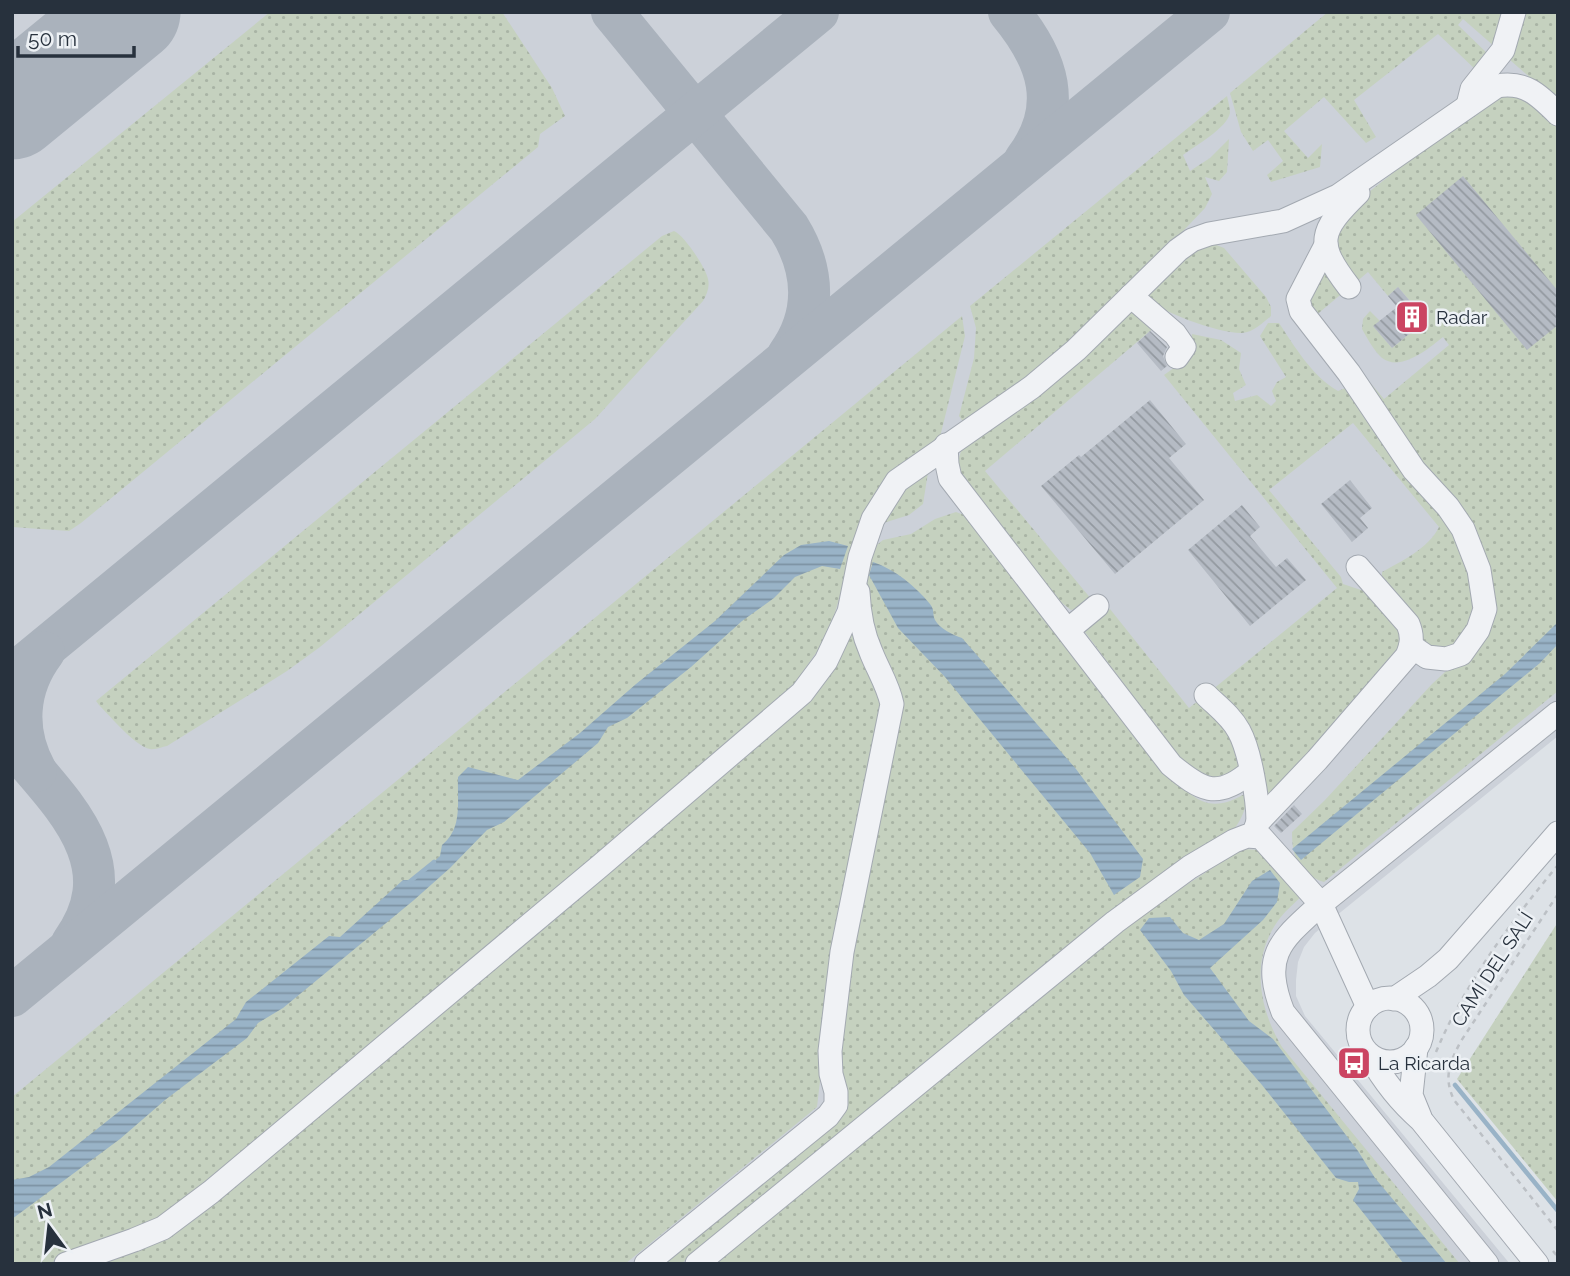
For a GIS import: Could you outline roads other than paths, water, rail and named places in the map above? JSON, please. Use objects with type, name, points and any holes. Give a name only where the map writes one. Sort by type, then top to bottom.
[{"type":"street","points":[[1468,106],[1472,89],[1503,50],[1514,12]]},
{"type":"street","points":[[66,1264],[163,1228],[211,1192],[778,715],[802,693],[826,661],[849,611],[860,557],[873,519],[897,481],[1032,387],[1076,350],[1178,250],[1192,240],[1209,234],[1283,221],[1338,196],[1489,91],[1507,84],[1534,91],[1558,114]]},
{"type":"street","points":[[1361,180],[1359,191],[1337,212],[1331,223],[1326,245],[1298,299],[1301,311],[1349,373],[1414,470],[1448,507],[1463,529],[1479,570],[1485,609],[1478,631],[1461,654],[1446,659],[1427,657],[1411,646]]},
{"type":"street","points":[[1326,245],[1329,259],[1349,287]]},
{"type":"street","points":[[1131,296],[1175,334],[1184,347],[1177,357]]},
{"type":"street","points":[[947,445],[950,478],[1171,765],[1193,783],[1209,789],[1225,789],[1251,772]]},
{"type":"street","points":[[646,1264],[828,1116],[835,1105],[836,1092],[831,1074],[830,1051],[835,997],[892,704],[860,621],[860,557]]},
{"type":"street","points":[[697,1264],[1104,930],[1190,867],[1256,828],[1407,656],[1411,646],[1412,634],[1408,624],[1358,567]]},
{"type":"street","points":[[1068,630],[1097,606]]},
{"type":"street","points":[[1206,695],[1230,717],[1245,746],[1258,806],[1256,828],[1321,904],[1368,1007]]},
{"type":"street","points":[[1487,1264],[1283,1012],[1272,974],[1275,958],[1285,937],[1321,904],[1558,713]]},
{"type":"street","points":[[1543,1255],[1404,1104],[1360,1043],[1358,1032],[1362,1015],[1368,1007],[1376,1002],[1394,999],[1428,976],[1448,958],[1558,833]]},
{"type":"street","points":[[1421,1024],[1431,993],[1448,958]]},
{"type":"street","points":[[1394,999],[1412,1007],[1421,1024],[1425,1051],[1411,1096],[1421,1120]]},
{"type":"street","points":[[1370,1055],[1383,1062],[1394,1062],[1425,1051]]},
{"type":"water","points":[[829,541],[848,546],[840,569],[822,566],[795,577],[774,598],[742,621],[691,667],[627,718],[608,727],[598,743],[504,822],[487,830],[414,900],[283,1008],[258,1023],[247,1038],[165,1100],[120,1139],[12,1219],[12,1180],[29,1177],[49,1167],[236,1019],[246,1002],[329,936],[340,937],[403,880],[414,880],[440,856],[442,845],[449,838],[456,823],[458,777],[468,767],[518,780],[580,733],[715,621],[784,555],[801,545]]},
{"type":"water","points":[[873,562],[897,574],[918,591],[932,606],[937,623],[962,638],[1076,769],[1143,859],[1140,877],[1114,895],[1090,853],[945,677],[898,628],[869,575]]},
{"type":"water","points":[[1558,622],[1558,644],[1540,663],[1301,860],[1292,849],[1505,674]]},
{"type":"water","points":[[1270,870],[1280,883],[1277,902],[1263,920],[1210,968],[1249,1021],[1273,1039],[1358,1151],[1375,1178],[1447,1264],[1404,1264],[1353,1200],[1359,1189],[1358,1182],[1336,1178],[1262,1085],[1184,995],[1171,971],[1140,930],[1149,918],[1170,917],[1183,933],[1199,940],[1224,924],[1252,881]]},
{"type":"waterway","points":[[408,883],[434,862]]},
{"type":"waterway","points":[[1455,1085],[1558,1211]]},
{"type":"place","name":"Radar","points":[[1412,317]]},
{"type":"place","name":"La Ricarda","points":[[1354,1063]]}]
